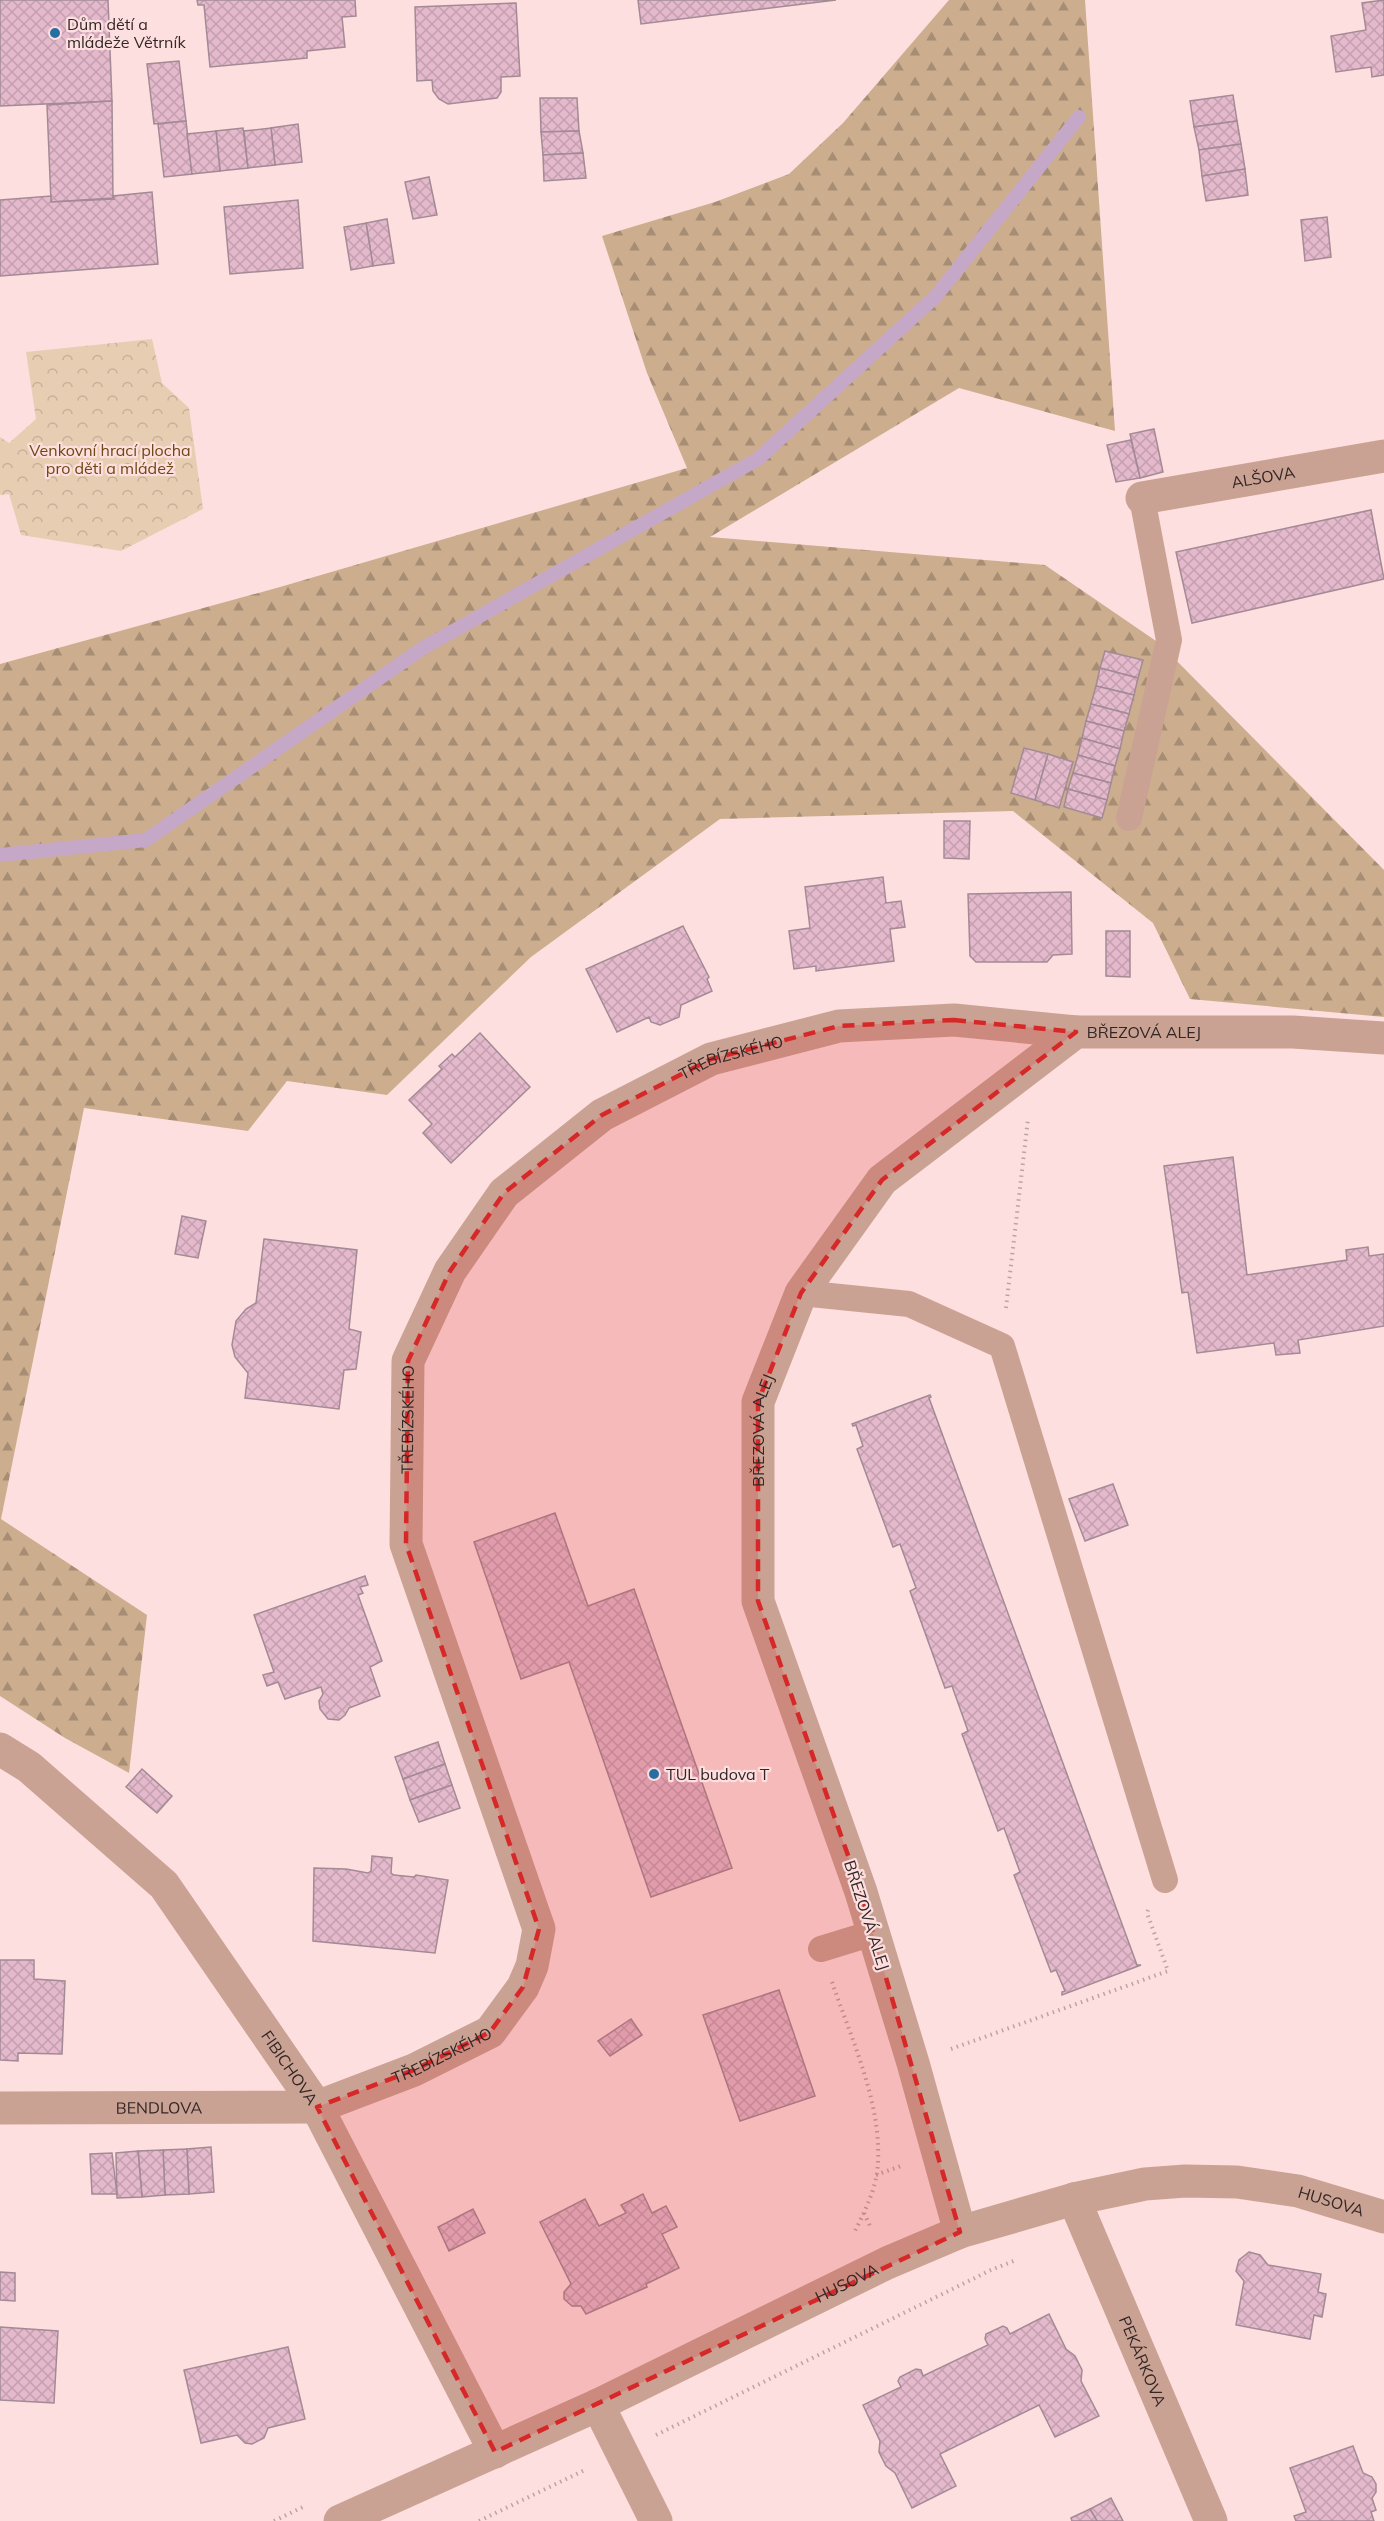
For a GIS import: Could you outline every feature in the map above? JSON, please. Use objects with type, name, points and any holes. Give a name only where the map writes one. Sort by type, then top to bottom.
[{"type":"street","name":"ALŠOVA","points":[[1142,498],[1384,456]]},
{"type":"street","name":"TŘEBÍZSKÉHO","points":[[317,2107],[414,2070],[490,2032],[523,1987],[532,1966],[539,1929],[536,1918],[406,1544],[408,1361],[450,1270],[504,1193],[602,1115],[711,1059],[839,1026],[954,1020],[1076,1032]]},
{"type":"street","name":"BŘEZOVÁ ALEJ","points":[[960,2232],[913,2063],[861,1893],[758,1601],[758,1402],[801,1293],[882,1180],[1076,1032],[1293,1032],[1384,1038]]},
{"type":"street","name":"FIBICHOVA","points":[[0,1749],[29,1767],[164,1885],[317,2107],[495,2452]]},
{"type":"street","name":"BENDLOVA","points":[[0,2108],[317,2107]]},
{"type":"street","name":"HUSOVA","points":[[340,2521],[598,2405],[887,2263],[960,2232],[1074,2199],[1145,2184],[1185,2181],[1237,2182],[1298,2191],[1384,2217]]},
{"type":"street","name":"PEKÁRKOVA","points":[[1074,2199],[1211,2521]]},
{"type":"street","points":[[598,2405],[656,2521]]},
{"type":"lane","points":[[1129,818],[1169,640],[1142,498]]},
{"type":"lane","points":[[801,1293],[909,1304],[1002,1346],[1165,1880]]},
{"type":"lane","points":[[821,1949],[873,1934]]},
{"type":"path","points":[[1002,1346],[1034,1065]]},
{"type":"path","points":[[913,2063],[1168,1971],[1147,1913],[1165,1880]]},
{"type":"path","points":[[821,1949],[871,2099],[879,2137],[876,2175],[864,2213]]},
{"type":"path","points":[[479,2521],[991,2270],[1024,2257]]},
{"type":"highlighted area","points":[[954,1020],[1076,1032],[882,1180],[801,1293],[758,1402],[758,1601],[861,1892],[960,2232],[495,2452],[317,2107],[414,2070],[490,2032],[523,1987],[539,1929],[406,1544],[408,1361],[450,1271],[504,1193],[602,1115],[711,1059],[839,1026]]},
{"type":"green space","points":[[949,0],[1085,0],[1115,431],[959,388],[710,537],[1045,565],[1159,643],[1384,870],[1384,1017],[1190,999],[1153,923],[1013,811],[720,819],[531,957],[387,1095],[287,1081],[248,1131],[84,1108],[1,1519],[147,1615],[129,1773],[65,1738],[0,1696],[0,664],[280,587],[687,468],[647,373],[602,236],[715,202],[789,174],[843,123]]},
{"type":"green space","name":"Venkovní hrací plocha pro děti a mládež","points":[[152,339],[162,383],[189,408],[203,509],[121,551],[21,535],[9,494],[0,495],[0,437],[9,443],[36,419],[26,352]]},
{"type":"building","name":"Dům dětí a mládeže Větrník","points":[[0,0],[108,0],[112,101],[0,106]]},
{"type":"building","points":[[197,0],[355,0],[356,16],[342,17],[345,47],[307,51],[307,58],[210,67],[204,5],[198,5]]},
{"type":"building","points":[[638,0],[836,0],[641,24]]},
{"type":"building","points":[[1384,0],[1384,75],[1372,77],[1371,67],[1336,72],[1331,36],[1366,30],[1362,3]]},
{"type":"building","points":[[516,3],[520,76],[501,77],[501,92],[497,98],[448,104],[439,99],[433,91],[432,80],[417,81],[415,7]]},
{"type":"building","points":[[179,61],[186,121],[154,124],[147,64]]},
{"type":"building","points":[[1233,95],[1237,121],[1194,127],[1190,101]]},
{"type":"building","points":[[540,98],[577,98],[579,131],[541,132]]},
{"type":"building","points":[[112,101],[113,198],[51,202],[47,105]]},
{"type":"building","points":[[186,121],[192,174],[164,177],[158,124]]},
{"type":"building","points":[[1237,121],[1241,144],[1199,150],[1194,127]]},
{"type":"building","points":[[298,124],[302,162],[275,165],[271,128]]},
{"type":"building","points":[[243,128],[248,168],[220,171],[216,131]]},
{"type":"building","points":[[271,128],[275,165],[248,168],[244,131]]},
{"type":"building","points":[[216,131],[220,171],[192,174],[187,134]]},
{"type":"building","points":[[579,131],[583,153],[543,155],[541,132]]},
{"type":"building","points":[[1241,144],[1245,169],[1202,176],[1199,150]]},
{"type":"building","points":[[583,153],[586,178],[544,181],[543,155]]},
{"type":"building","points":[[1245,169],[1248,195],[1206,201],[1202,176]]},
{"type":"building","points":[[429,177],[437,215],[413,219],[405,182]]},
{"type":"building","points":[[152,192],[158,264],[0,276],[0,200],[51,196],[51,202],[114,199],[113,196]]},
{"type":"building","points":[[298,200],[303,268],[230,274],[224,207]]},
{"type":"building","points":[[1327,217],[1331,257],[1305,261],[1301,220]]},
{"type":"building","points":[[387,219],[394,263],[373,266],[366,223]]},
{"type":"building","points":[[366,223],[373,266],[351,270],[344,227]]},
{"type":"building","points":[[1154,429],[1163,472],[1140,478],[1130,434]]},
{"type":"building","points":[[1131,440],[1140,478],[1116,482],[1107,445]]},
{"type":"building","points":[[1371,510],[1384,579],[1192,623],[1176,552]]},
{"type":"building","points":[[1105,651],[1143,660],[1138,678],[1100,668]]},
{"type":"building","points":[[1100,668],[1138,678],[1134,695],[1096,686]]},
{"type":"building","points":[[1096,686],[1134,695],[1129,714],[1091,704]]},
{"type":"building","points":[[1091,704],[1129,714],[1124,731],[1086,721]]},
{"type":"building","points":[[1086,721],[1124,731],[1120,749],[1082,738]]},
{"type":"building","points":[[1082,738],[1120,749],[1115,766],[1078,755]]},
{"type":"building","points":[[1024,748],[1048,754],[1035,800],[1011,793]]},
{"type":"building","points":[[1048,754],[1073,762],[1059,808],[1035,800]]},
{"type":"building","points":[[1078,755],[1115,766],[1111,783],[1073,773]]},
{"type":"building","points":[[1073,773],[1111,783],[1107,800],[1068,789]]},
{"type":"building","points":[[1068,789],[1107,800],[1102,818],[1064,807]]},
{"type":"building","points":[[944,821],[970,821],[969,859],[944,858]]},
{"type":"building","points":[[883,877],[886,903],[901,901],[905,927],[890,929],[894,961],[816,971],[816,966],[794,969],[789,931],[810,928],[805,887]]},
{"type":"building","points":[[1071,892],[1072,954],[1053,955],[1047,962],[976,962],[970,956],[968,894]]},
{"type":"building","points":[[683,926],[709,977],[707,979],[712,991],[681,1005],[679,1017],[660,1025],[651,1022],[649,1017],[617,1032],[586,969]]},
{"type":"building","points":[[1106,931],[1130,931],[1130,977],[1106,976]]},
{"type":"building","points":[[480,1033],[530,1087],[451,1163],[423,1133],[432,1124],[409,1100],[442,1069],[439,1066],[452,1054],[455,1057]]},
{"type":"building","points":[[1233,1157],[1247,1275],[1347,1260],[1346,1250],[1368,1247],[1369,1256],[1384,1254],[1384,1326],[1298,1340],[1300,1353],[1276,1355],[1274,1343],[1197,1353],[1188,1292],[1182,1293],[1164,1166]]},
{"type":"building","points":[[182,1216],[206,1221],[198,1258],[175,1254]]},
{"type":"building","points":[[264,1239],[357,1250],[349,1329],[361,1332],[356,1369],[344,1370],[339,1409],[245,1398],[248,1373],[235,1357],[232,1345],[236,1321],[246,1309],[256,1303]]},
{"type":"building","points":[[930,1395],[929,1398],[1137,1965],[1141,1965],[1062,1995],[1065,1991],[1056,1970],[1051,1972],[1014,1875],[1020,1872],[1004,1828],[998,1831],[962,1734],[968,1731],[952,1686],[945,1688],[910,1591],[916,1588],[900,1544],[893,1547],[857,1449],[863,1446],[856,1425],[852,1424]]},
{"type":"building","points":[[1113,1484],[1128,1525],[1085,1541],[1069,1499]]},
{"type":"building","name":"TUL budova T","points":[[555,1513],[588,1606],[634,1589],[732,1868],[651,1897],[569,1662],[521,1679],[474,1542]]},
{"type":"building","points":[[365,1576],[368,1585],[360,1587],[363,1593],[358,1595],[382,1661],[370,1667],[380,1696],[349,1708],[339,1720],[328,1719],[320,1709],[319,1701],[323,1694],[321,1687],[285,1699],[278,1682],[267,1686],[263,1675],[274,1672],[254,1615]]},
{"type":"building","points":[[438,1742],[445,1764],[403,1779],[395,1757]]},
{"type":"building","points":[[445,1764],[452,1785],[410,1800],[403,1779]]},
{"type":"building","points":[[142,1769],[172,1796],[157,1813],[126,1787]]},
{"type":"building","points":[[452,1785],[460,1808],[419,1822],[410,1800]]},
{"type":"building","points":[[372,1856],[392,1858],[391,1873],[394,1875],[414,1877],[416,1875],[448,1880],[435,1953],[313,1941],[314,1868],[346,1869],[368,1873],[371,1871]]},
{"type":"building","points":[[0,1960],[34,1960],[34,1979],[65,1981],[62,2054],[18,2053],[18,2061],[0,2060]]},
{"type":"building","points":[[779,1990],[815,2096],[740,2121],[703,2015]]},
{"type":"building","points":[[631,2019],[642,2035],[610,2056],[598,2041]]},
{"type":"building","points":[[211,2147],[214,2192],[189,2194],[187,2149]]},
{"type":"building","points":[[187,2149],[189,2194],[165,2195],[163,2150]]},
{"type":"building","points":[[163,2150],[165,2195],[142,2197],[138,2151]]},
{"type":"building","points":[[138,2151],[142,2197],[117,2198],[116,2153]]},
{"type":"building","points":[[112,2153],[117,2194],[92,2194],[90,2154]]},
{"type":"building","points":[[643,2194],[652,2213],[666,2206],[677,2227],[662,2234],[679,2268],[646,2284],[647,2287],[586,2314],[581,2306],[572,2306],[564,2299],[564,2292],[571,2284],[540,2222],[585,2199],[599,2226],[626,2213],[621,2205]]},
{"type":"building","points":[[473,2209],[485,2233],[449,2251],[438,2227]]},
{"type":"building","points":[[1249,2252],[1260,2255],[1268,2265],[1321,2274],[1318,2292],[1326,2294],[1322,2317],[1314,2315],[1310,2339],[1236,2325],[1244,2281],[1236,2271],[1239,2260]]},
{"type":"building","points":[[0,2272],[15,2273],[15,2301],[0,2300]]},
{"type":"building","points":[[1049,2314],[1066,2349],[1075,2356],[1082,2370],[1081,2381],[1099,2416],[1055,2437],[1039,2405],[940,2454],[956,2486],[912,2508],[895,2473],[886,2466],[879,2452],[880,2441],[863,2405],[901,2387],[898,2381],[900,2377],[916,2369],[921,2370],[923,2376],[988,2345],[985,2339],[986,2334],[1003,2326],[1010,2334]]},
{"type":"building","points":[[0,2327],[58,2331],[54,2403],[0,2400]]},
{"type":"building","points":[[288,2347],[305,2419],[268,2428],[264,2438],[252,2444],[245,2443],[237,2435],[201,2443],[184,2370]]},
{"type":"building","points":[[1353,2446],[1363,2473],[1372,2477],[1376,2484],[1376,2492],[1372,2498],[1376,2510],[1371,2512],[1374,2521],[1296,2521],[1294,2516],[1306,2512],[1290,2468]]},
{"type":"building","points":[[1111,2498],[1123,2521],[1097,2521],[1090,2509]]},
{"type":"building","points":[[1090,2509],[1097,2521],[1072,2521],[1071,2518]]},
{"type":"waterway","points":[[0,855],[146,840],[423,648],[758,459],[936,296],[1079,117]]},
{"type":"place","name":"Dům dětí a mládeže Větrník","points":[[55,33]]},
{"type":"place","name":"TUL budova T","points":[[654,1774]]}]
